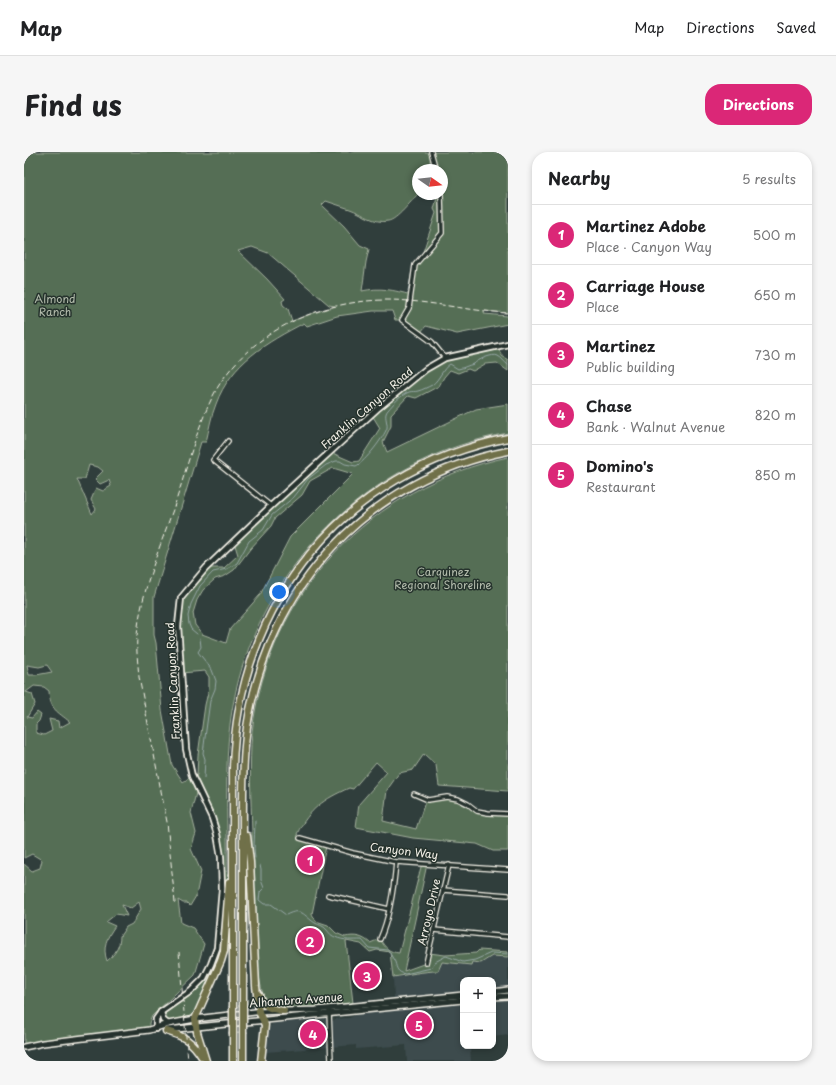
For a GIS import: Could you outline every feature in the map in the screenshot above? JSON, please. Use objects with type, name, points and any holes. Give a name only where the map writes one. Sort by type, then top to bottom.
[{"type":"highway","points":[[233,1061],[234,751],[241,694],[250,661],[261,634],[273,608],[293,576],[333,528],[358,506],[385,487],[417,468],[444,456],[508,438]]},
{"type":"highway","points":[[243,1061],[243,801],[246,735],[259,675],[265,655],[278,625],[290,603],[308,576],[324,556],[347,532],[368,514],[395,495],[422,479],[453,466],[484,456],[508,451]]},
{"type":"highway","points":[[243,801],[250,862],[256,986],[259,1012],[265,1025],[260,1061]]},
{"type":"highway","points":[[205,1061],[195,1019],[221,962],[224,951],[233,843]]},
{"type":"highway","points":[[256,986],[260,1000],[266,1007],[284,1011]]},
{"type":"highway","points":[[166,1031],[190,1041],[205,1061]]},
{"type":"main road","points":[[496,992],[508,990]]},
{"type":"main road","name":"Alhambra Avenue","points":[[156,1029],[166,1031],[263,1021],[329,1011],[460,995]]},
{"type":"main road","points":[[496,997],[508,996]]},
{"type":"main road","name":"Alhambra Avenue","points":[[24,1047],[43,1043],[156,1029],[168,1024],[195,1019],[259,1012],[329,1011],[460,1000]]},
{"type":"street","points":[[432,152],[435,164]]},
{"type":"street","points":[[441,200],[442,233],[415,265],[409,308],[402,320],[432,342],[445,358]]},
{"type":"street","name":"Franklin Canyon Road","points":[[161,1012],[191,991],[204,978],[211,964],[216,948],[222,889],[221,857],[217,834],[212,818],[192,776],[186,749],[178,626],[181,598],[206,568],[271,506],[426,369],[445,358],[508,344]]},
{"type":"street","points":[[228,441],[213,460],[271,506]]},
{"type":"street","points":[[414,794],[428,800],[447,797],[458,799],[477,811],[508,814]]},
{"type":"street","name":"Canyon Way","points":[[300,838],[353,854],[396,862],[508,870]]},
{"type":"street","points":[[380,939],[384,930],[395,884],[396,862]]},
{"type":"street","name":"Arroyo Drive","points":[[426,963],[449,865]]},
{"type":"street","points":[[443,890],[508,896]]},
{"type":"street","points":[[328,894],[389,908]]},
{"type":"street","points":[[434,930],[508,937]]},
{"type":"street","points":[[329,1011],[332,1061]]},
{"type":"street","points":[[161,1012],[163,1020],[168,1024]]},
{"type":"street","points":[[156,1029],[156,1019],[161,1012]]},
{"type":"shaded area","points":[[492,956],[508,957],[508,986],[496,988],[496,977],[460,977],[460,991],[394,998],[393,977],[406,976],[424,971],[438,971],[442,962],[471,965],[472,962],[481,963]]},
{"type":"shaded area","points":[[508,1000],[508,1035],[496,1037],[496,1001]]},
{"type":"shaded area","points":[[460,1004],[460,1049],[470,1049],[471,1061],[407,1061],[406,1045],[356,1049],[356,1045],[266,1052],[269,1029],[271,1025],[275,1023],[323,1018],[333,1021],[335,1019],[349,1018],[356,1015]]},
{"type":"green space","name":"Almond Ranch","points":[[24,152],[508,152],[508,313],[485,311],[484,314],[508,316],[508,324],[457,334],[426,326],[420,333],[402,320],[395,320],[392,311],[373,311],[337,316],[307,326],[304,323],[264,346],[241,365],[223,390],[213,413],[206,442],[201,442],[154,597],[154,635],[162,710],[172,765],[183,782],[192,776],[197,775],[198,755],[209,688],[209,677],[205,671],[181,673],[178,626],[181,598],[206,568],[224,568],[238,555],[234,542],[330,452],[353,462],[359,461],[380,428],[372,415],[405,386],[445,358],[497,346],[502,356],[508,360],[508,371],[497,363],[485,364],[473,371],[468,369],[458,373],[450,370],[439,386],[416,398],[408,396],[391,414],[391,426],[383,442],[387,452],[476,409],[508,404],[508,433],[458,446],[411,466],[367,493],[328,526],[295,565],[267,608],[246,655],[233,705],[230,725],[227,767],[227,871],[230,878],[224,951],[195,1019],[168,1024],[161,1012],[191,991],[203,978],[217,948],[222,889],[217,834],[197,789],[191,813],[196,833],[191,849],[201,871],[196,896],[190,906],[187,903],[183,903],[178,900],[181,923],[193,928],[204,944],[195,975],[152,1016],[149,1023],[149,1030],[24,1047],[24,864],[32,871],[40,868],[42,860],[32,854],[24,858]],"holes":[[[431,154],[434,164],[448,164],[448,200],[436,200],[434,209],[436,213],[421,258],[415,265],[411,295],[375,289],[362,291],[369,249],[360,245],[344,226],[322,205],[326,201],[350,209],[373,220],[383,222],[392,220],[400,214],[413,200],[412,164],[430,164]],[[252,247],[268,253],[329,305],[335,306],[292,321],[288,309],[283,305],[282,301],[285,299],[238,251]],[[89,465],[98,467],[103,471],[95,479],[100,484],[109,480],[111,486],[103,491],[96,488],[91,500],[96,509],[92,514],[77,479],[85,479]],[[333,468],[353,474],[290,537],[260,595],[230,629],[226,643],[202,634],[195,625],[193,613],[197,600],[203,590],[215,579],[225,576],[234,570],[250,549],[271,526],[275,518],[302,495],[310,481]],[[27,665],[39,667],[47,665],[52,672],[29,675]],[[34,686],[44,687],[49,691],[51,702],[55,710],[70,722],[59,728],[58,721],[49,719],[52,731],[44,735],[36,733],[36,724],[41,715],[37,712],[32,718],[27,717],[35,704],[32,694],[26,692]],[[139,902],[141,909],[132,924],[126,927],[120,936],[119,944],[116,950],[107,961],[105,951],[106,942],[115,926],[106,922],[116,914],[127,916],[122,905],[131,908]]]},
{"type":"green space","name":"Carquinez Regional Shoreline","points":[[508,457],[508,791],[439,786],[436,765],[424,754],[413,770],[399,773],[387,790],[383,821],[416,829],[426,799],[447,797],[457,799],[477,811],[508,814],[508,851],[493,851],[477,844],[413,838],[356,827],[359,804],[387,772],[376,762],[353,789],[349,788],[332,796],[312,811],[297,834],[300,839],[326,846],[312,914],[316,921],[328,925],[336,933],[345,937],[358,937],[370,943],[380,939],[388,949],[399,953],[422,863],[427,864],[404,971],[426,963],[429,953],[445,955],[476,953],[479,950],[508,952],[508,957],[492,956],[481,963],[472,962],[471,965],[442,962],[438,971],[421,972],[393,977],[390,952],[377,950],[370,952],[361,944],[346,941],[353,1003],[295,1009],[274,1006],[267,1002],[263,994],[258,966],[252,875],[250,782],[252,732],[262,681],[280,634],[304,591],[335,552],[371,520],[413,492],[458,471]]},
{"type":"waterway","points":[[408,291],[413,266]]},
{"type":"waterway","points":[[197,634],[191,629],[188,616],[191,604],[200,586],[213,572],[227,569],[237,563],[249,541],[263,530],[272,515],[294,497],[308,479],[326,465],[336,461],[356,466],[360,464],[374,449],[385,432],[387,428],[387,412],[400,397],[406,393],[420,391],[432,385],[450,364],[458,369],[474,364],[485,357],[496,355],[508,365]]},
{"type":"waterway","points":[[200,638],[201,647],[198,652],[212,670],[216,681],[215,689],[210,701],[203,753],[205,759],[204,778]]},
{"type":"waterway","points":[[255,821],[255,858]]},
{"type":"waterway","points":[[260,865],[261,880],[264,888],[260,892],[259,900],[264,904],[271,904],[286,915],[296,912],[302,913],[338,938],[362,940],[369,948],[388,950],[398,970],[402,973],[405,974],[431,968],[435,962],[446,956],[463,962],[475,960],[491,953],[508,954]]},
{"type":"railway","points":[[175,903],[167,822],[139,677],[137,636],[142,604],[152,570],[198,433],[215,392],[229,371],[246,352],[266,337],[288,324],[312,313],[336,306],[362,301],[402,300],[508,313]]},
{"type":"railway","points":[[179,952],[188,1061]]},
{"type":"place","name":"Martinez Adobe","points":[[310,860]]},
{"type":"place","name":"Carriage House","points":[[310,941]]},
{"type":"place","name":"Martinez","points":[[367,976]]},
{"type":"place","name":"Domino's","points":[[419,1025]]},
{"type":"place","name":"Chase","points":[[313,1034]]}]
